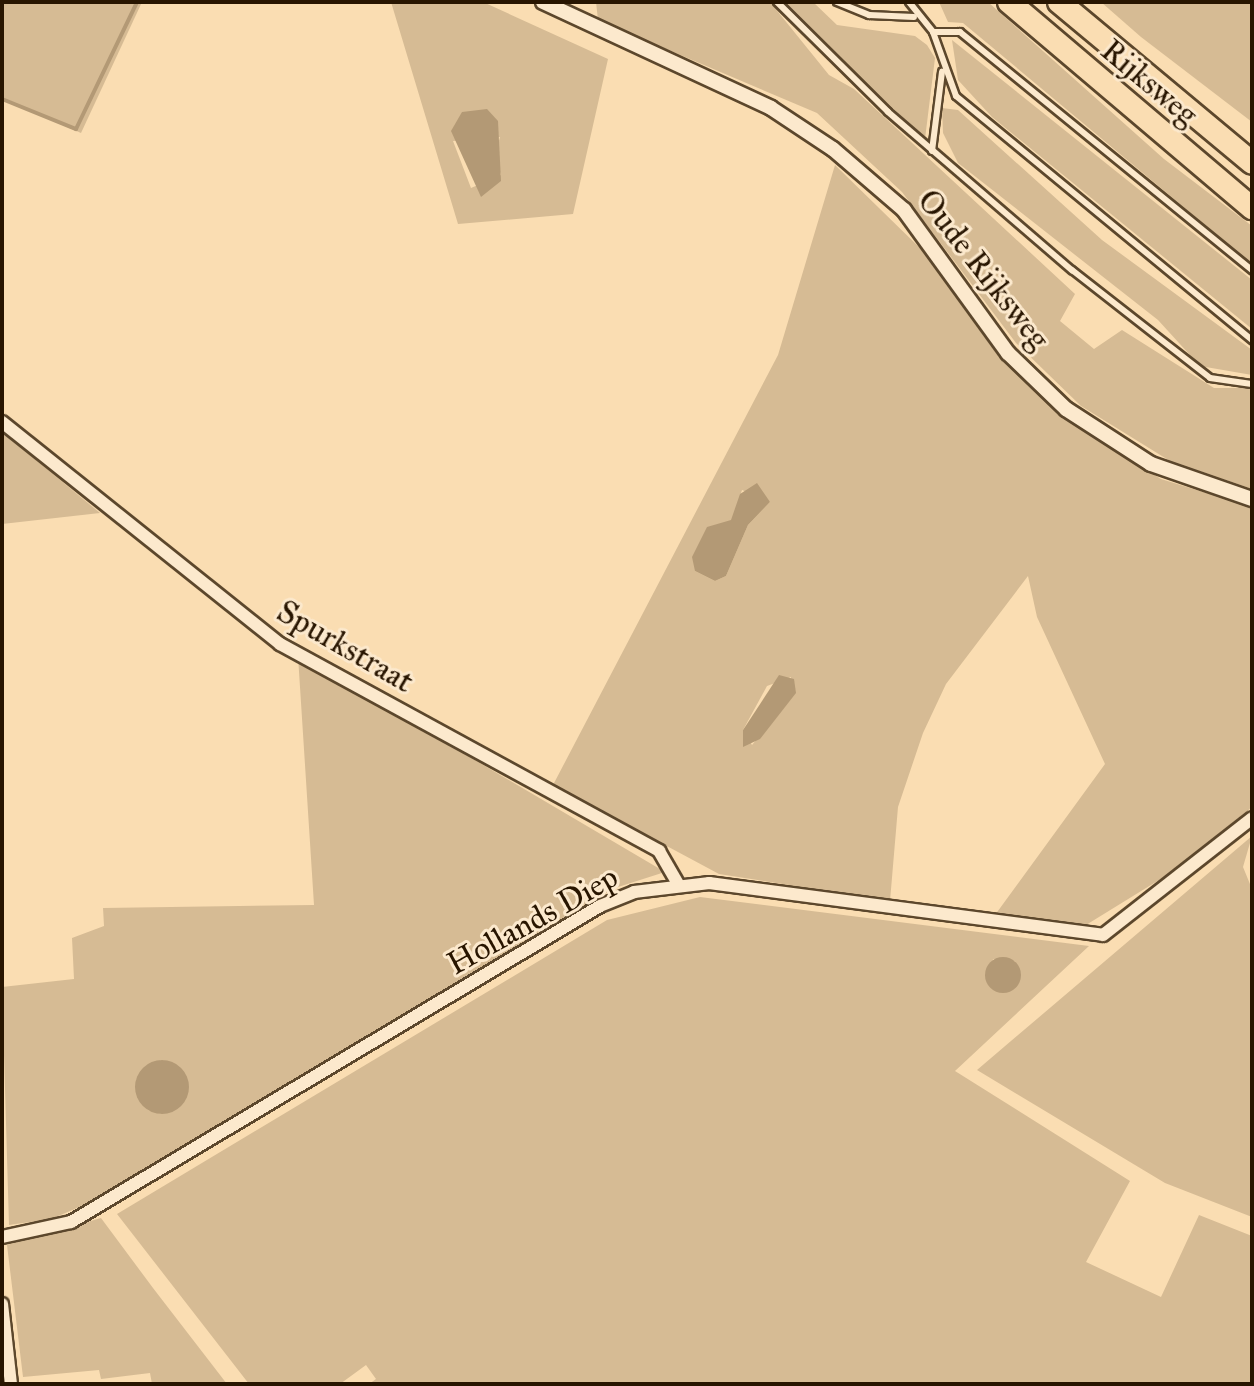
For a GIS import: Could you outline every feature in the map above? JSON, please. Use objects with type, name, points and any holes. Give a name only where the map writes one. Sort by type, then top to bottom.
[{"type":"highway","name":"Rijksweg","points":[[1009,2],[1252,208]]},
{"type":"highway","name":"Rijksweg","points":[[1059,2],[1252,163]]},
{"type":"street","name":"Oude Rijksweg","points":[[543,2],[771,108],[833,149],[911,218],[1008,353],[1066,409],[1151,464],[1252,499]]},
{"type":"street","name":"Spurkstraat","points":[[2,422],[280,644],[659,851],[678,884]]},
{"type":"street","name":"Hollands Diep","points":[[2,1237],[71,1222],[600,906],[678,884],[1103,935],[1252,818]]},
{"type":"street","points":[[2,1304],[11,1384]]},
{"type":"lane","points":[[777,2],[932,151],[1210,378],[1252,384]]},
{"type":"lane","points":[[837,2],[869,15],[914,17]]},
{"type":"lane","points":[[909,2],[914,17],[933,32],[960,32],[1252,270]]},
{"type":"lane","points":[[932,151],[942,72],[933,32]]},
{"type":"lane","points":[[942,72],[1003,139],[1252,340]]},
{"type":"shaded area","points":[[2,2],[142,2],[81,133],[2,98]]},
{"type":"shaded area","points":[[391,2],[483,2],[608,59],[573,214],[458,224]],"holes":[[[500,137],[495,154],[501,175],[471,188],[453,141]]]},
{"type":"shaded area","points":[[596,2],[770,2],[829,75],[854,89],[1075,294],[1060,321],[1094,349],[1122,330],[1214,388],[1252,388],[1252,489],[1170,461],[1081,406],[1016,343],[902,192],[817,113],[598,20]]},
{"type":"shaded area","points":[[782,2],[813,2],[837,25],[915,36],[927,45],[935,58],[925,139]]},
{"type":"shaded area","points":[[939,2],[988,2],[1164,159],[1252,226],[1252,264],[963,23],[948,22]]},
{"type":"shaded area","points":[[1101,2],[1252,2],[1252,122],[1141,37]]},
{"type":"shaded area","points":[[952,40],[1252,280],[1252,329],[992,117],[958,80]]},
{"type":"shaded area","points":[[942,108],[958,110],[1102,240],[1252,350],[1252,375],[1200,366],[1158,320],[958,163],[943,133]]},
{"type":"shaded area","points":[[487,109],[498,121],[501,181],[481,197],[451,131],[462,112]]},
{"type":"shaded area","points":[[835,165],[923,251],[999,357],[1077,426],[1161,479],[1252,507],[1252,807],[1172,872],[1086,925],[995,915],[1105,764],[1037,617],[1028,576],[946,684],[923,733],[898,807],[890,901],[719,874],[553,785],[778,355]],"holes":[[[742,490],[770,502],[748,525],[726,576],[715,581],[695,571],[733,518]],[[791,677],[792,697],[752,745],[743,730],[767,686]]]},
{"type":"shaded area","points":[[2,432],[88,503],[100,513],[2,524]]},
{"type":"shaded area","points":[[757,483],[770,502],[748,525],[726,576],[715,581],[695,571],[692,557],[707,527],[731,520],[740,494]]},
{"type":"shaded area","points":[[298,656],[665,872],[615,888],[108,1195],[51,1219],[9,1225],[2,987],[74,979],[72,938],[104,926],[103,908],[314,905]],"holes":[[[161,1060],[174,1063],[187,1095],[161,1114],[148,1110],[136,1080]]]},
{"type":"shaded area","points":[[779,675],[794,679],[796,693],[760,739],[743,747],[743,730]]},
{"type":"shaded area","points":[[1252,836],[1243,867],[1252,889],[1252,1217],[1165,1183],[977,1070]]},
{"type":"shaded area","points":[[700,897],[1089,946],[955,1071],[1130,1181],[1086,1262],[1161,1297],[1199,1215],[1252,1236],[1252,1384],[369,1384],[376,1379],[366,1365],[340,1384],[249,1384],[117,1214],[607,920]],"holes":[[[993,959],[1015,961],[1020,981],[988,985]]]},
{"type":"shaded area","points":[[1003,957],[1016,962],[1021,975],[1016,988],[1003,993],[990,988],[985,975],[990,962]]},
{"type":"shaded area","points":[[162,1060],[181,1068],[189,1087],[181,1106],[162,1114],[143,1106],[135,1087],[143,1068]]},
{"type":"shaded area","points":[[101,1218],[227,1384],[152,1384],[150,1373],[101,1379],[99,1370],[23,1377],[7,1245]]},
{"type":"waterway","points":[[2,99],[76,129],[137,2]]}]
